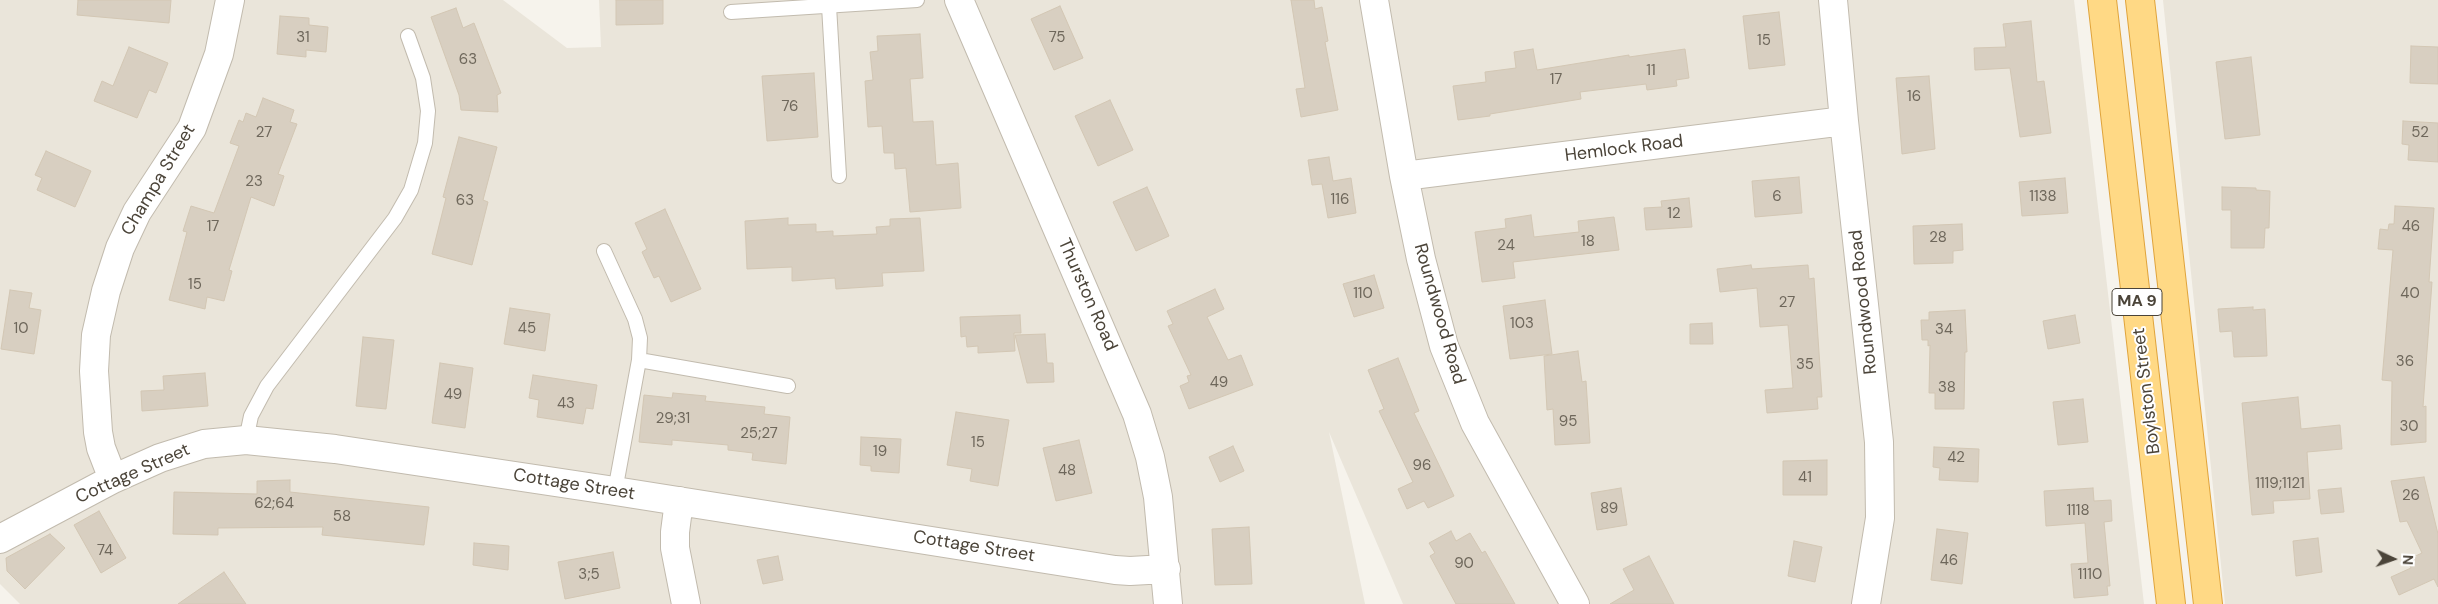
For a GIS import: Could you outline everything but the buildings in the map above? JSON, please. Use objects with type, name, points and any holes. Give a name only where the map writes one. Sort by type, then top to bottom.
[{"type":"highway","name":"Boylston Street","points":[[2102,0],[2171,604]]},
{"type":"highway","name":"Boylston Street","points":[[2140,0],[2208,604]]},
{"type":"street","name":"Champa Street","points":[[113,479],[101,448],[96,415],[94,371],[96,335],[106,291],[120,248],[137,212],[192,128],[219,54],[230,0]]},
{"type":"street","name":"Thurston Road","points":[[959,0],[1134,405],[1154,479],[1166,568],[1168,604]]},
{"type":"street","name":"Roundwood Road","points":[[1374,0],[1404,176],[1432,303],[1459,386],[1475,423],[1575,604]]},
{"type":"street","name":"Roundwood Road","points":[[1833,0],[1844,121],[1879,442],[1880,518],[1866,604]]},
{"type":"street","name":"Hemlock Road","points":[[1404,176],[1844,121]]},
{"type":"street","name":"Cottage Street","points":[[0,539],[113,479],[181,450],[218,442],[246,440],[335,449],[1116,570],[1146,571],[1166,568]]},
{"type":"street","points":[[679,501],[675,548],[686,604]]},
{"type":"lane","points":[[731,12],[917,0]]},
{"type":"lane","points":[[829,6],[839,176]]},
{"type":"lane","points":[[246,440],[251,416],[267,386],[395,218],[410,190],[425,143],[428,111],[423,78],[408,36]]},
{"type":"lane","points":[[604,251],[635,319],[640,338],[639,360],[615,491]]},
{"type":"lane","points":[[639,360],[788,386]]},
{"type":"shaded area","points":[[0,0],[503,0],[567,48],[601,47],[599,0],[2074,0],[2144,604],[1403,604],[1329,432],[1365,604],[20,604],[0,584]]},
{"type":"shaded area","points":[[2163,0],[2438,0],[2438,604],[2225,604]]}]
